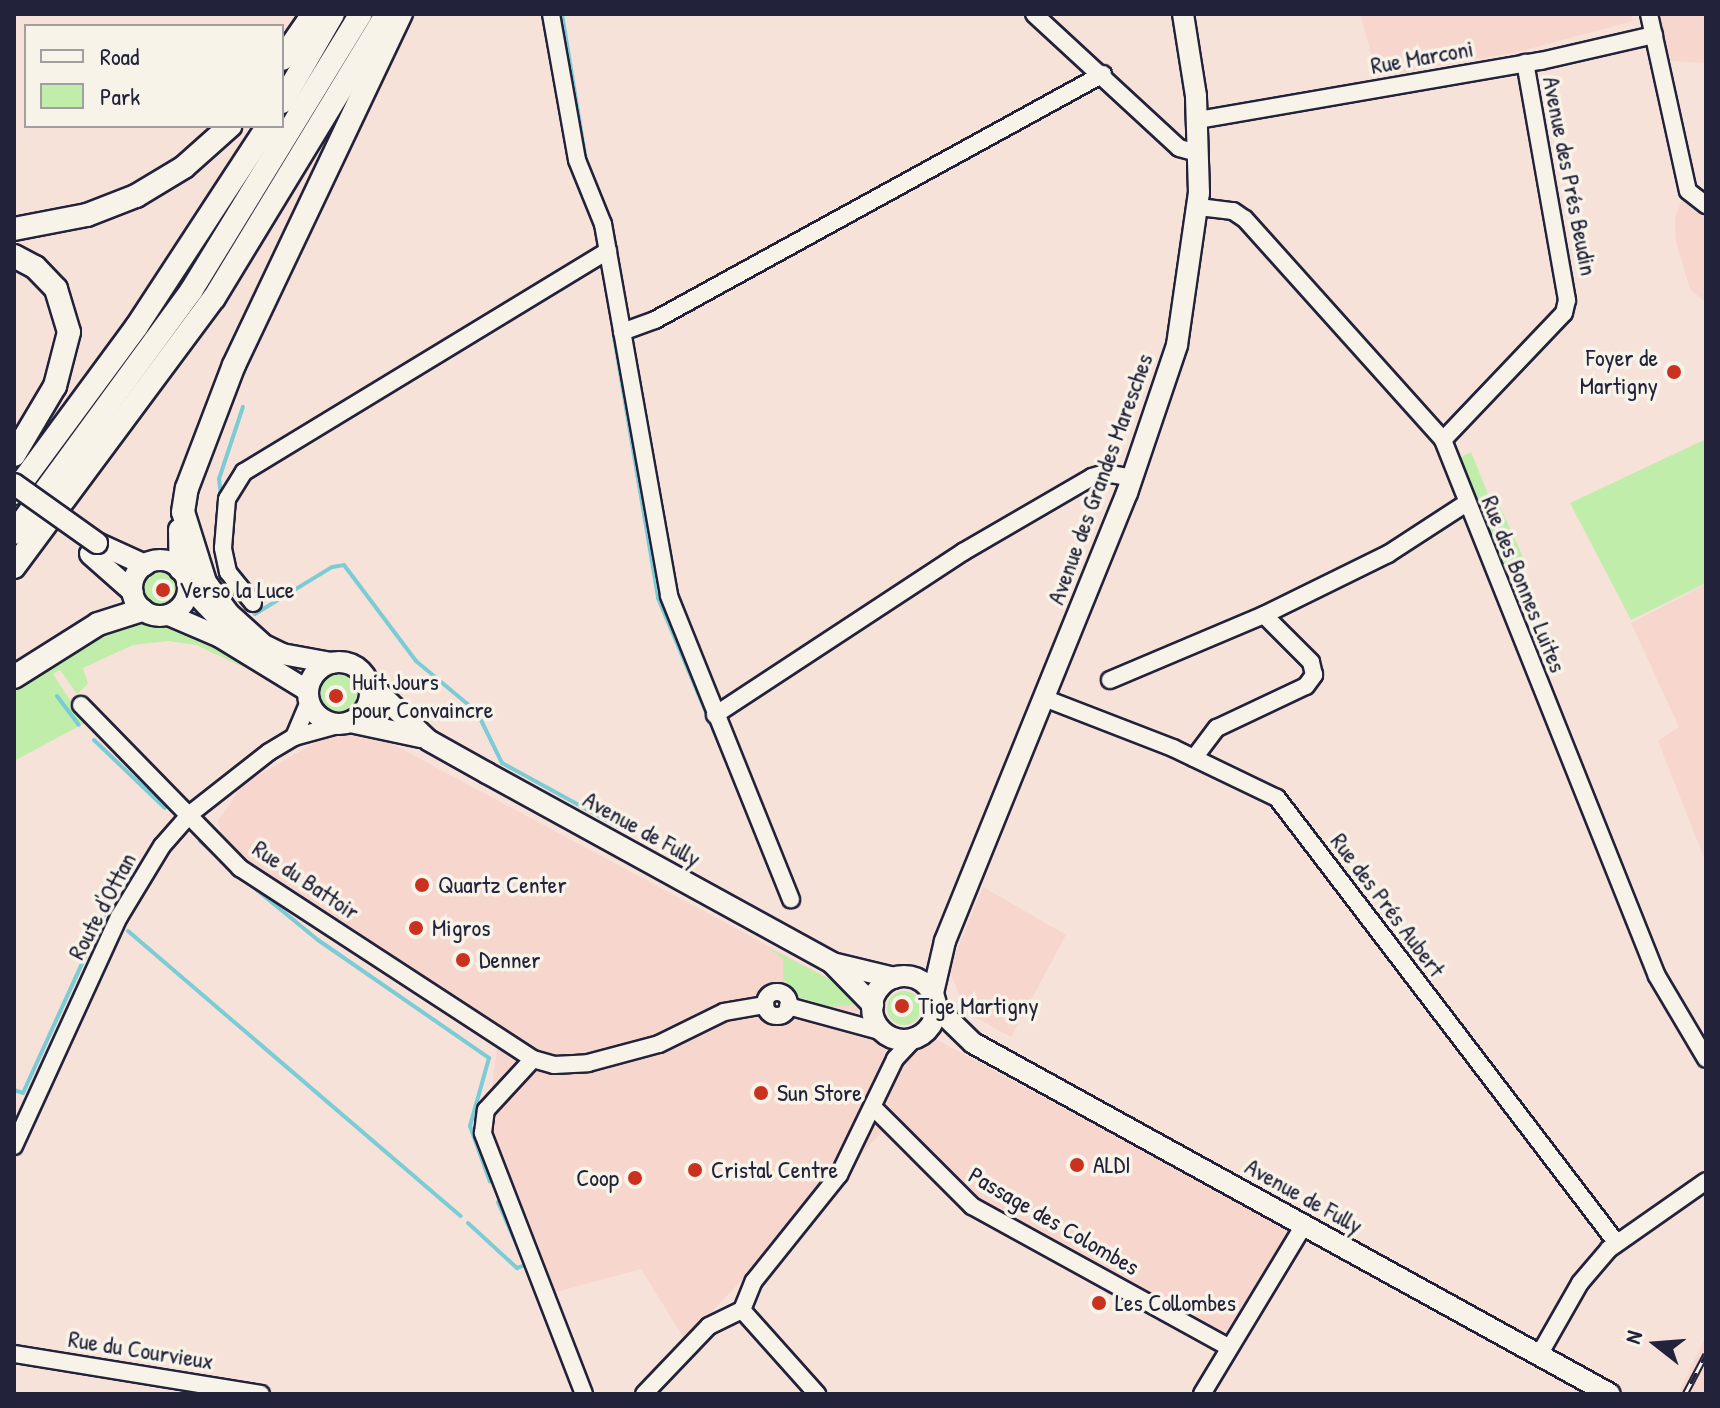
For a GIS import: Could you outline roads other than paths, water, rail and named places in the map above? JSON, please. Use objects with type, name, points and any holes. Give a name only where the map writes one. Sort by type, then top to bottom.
[{"type":"highway","points":[[284,56],[313,14]]},
{"type":"highway","points":[[284,99],[333,14]]},
{"type":"highway","points":[[14,533],[191,291],[361,14]]},
{"type":"highway","points":[[14,567],[214,298],[386,14]]},
{"type":"highway","points":[[185,578],[183,512],[196,462],[230,376],[401,14]]},
{"type":"highway","points":[[14,229],[87,215],[136,196],[184,167],[228,128]]},
{"type":"highway","points":[[14,493],[137,326],[267,128]]},
{"type":"highway","points":[[14,256],[35,267],[56,289],[69,332],[55,386],[14,455]]},
{"type":"highway","points":[[183,512],[205,582],[228,614],[260,643]]},
{"type":"highway","points":[[14,677],[138,601]]},
{"type":"main road","name":"Avenue des Grandes Maresches","points":[[935,1000],[945,941],[1133,478],[1177,345],[1199,207],[1198,120],[1183,14]]},
{"type":"main road","points":[[14,484],[93,548],[138,601],[220,637],[309,696],[322,719],[346,723],[367,706],[368,682],[351,665],[298,659],[260,643],[214,618],[185,578],[166,561],[145,565],[93,548],[14,500]]},
{"type":"main road","points":[[138,601],[136,575],[145,565]]},
{"type":"main road","points":[[169,615],[183,604],[185,578]]},
{"type":"main road","points":[[309,696],[315,674],[331,663]]},
{"type":"main road","name":"Avenue de Fully","points":[[368,682],[428,740],[832,963],[899,977]]},
{"type":"main road","name":"Avenue de Fully","points":[[346,723],[428,740]]},
{"type":"main road","name":"Avenue des Grandes Maresches","points":[[899,977],[945,941]]},
{"type":"main road","name":"Avenue de Fully","points":[[832,963],[872,1006]]},
{"type":"main road","points":[[899,977],[923,982],[935,1000],[933,1024],[917,1038],[885,1034],[872,1006],[879,988],[899,977]]},
{"type":"main road","name":"Avenue de Fully","points":[[935,1000],[973,1043],[1610,1394]]},
{"type":"main road","name":"Avenue de Fully","points":[[917,1038],[973,1043]]},
{"type":"street","points":[[551,14],[577,160],[600,215],[608,251],[669,596],[791,899]]},
{"type":"street","points":[[1034,14],[1103,74],[1179,148],[1198,153]]},
{"type":"street","points":[[1649,14],[1688,191],[1693,200],[1706,205]]},
{"type":"street","name":"Rue Marconi","points":[[1198,120],[1525,63],[1654,35]]},
{"type":"street","name":"Avenue des Prés Beudin","points":[[1443,440],[1558,320],[1567,300],[1525,63]]},
{"type":"street","points":[[622,332],[655,320],[1103,74]]},
{"type":"street","name":"Rue des Bonnes Luites","points":[[1199,207],[1233,211],[1245,219],[1443,440],[1465,504],[1657,976],[1706,1059]]},
{"type":"street","points":[[253,603],[232,579],[223,548],[227,499],[244,472],[608,251]]},
{"type":"street","points":[[715,715],[963,552],[1092,477],[1105,473],[1133,478]]},
{"type":"street","points":[[1110,680],[1264,615],[1388,554],[1465,504]]},
{"type":"street","points":[[1194,758],[1217,728],[1306,686],[1314,675],[1311,662],[1264,615]]},
{"type":"street","points":[[294,737],[309,696]]},
{"type":"street","name":"Rue des Prés Aubert","points":[[1044,698],[1194,758],[1277,798],[1616,1242]]},
{"type":"street","name":"Rue du Battoir","points":[[81,705],[240,868],[533,1059]]},
{"type":"street","name":"Route d'Ottan","points":[[14,1146],[131,893],[190,814],[294,737],[346,723]]},
{"type":"street","points":[[584,1394],[483,1133],[486,1110],[533,1059],[567,1066],[607,1058],[668,1040],[724,1012],[765,1005],[776,1016],[788,1006],[885,1034],[895,1059]]},
{"type":"street","points":[[838,1018],[872,1006]]},
{"type":"street","points":[[644,1394],[709,1326],[742,1310],[754,1281],[828,1192],[875,1109],[895,1059],[917,1038]]},
{"type":"street","name":"Passage des Colombes","points":[[875,1109],[972,1206],[1230,1348]]},
{"type":"street","points":[[1539,1355],[1580,1283],[1616,1242],[1706,1181]]},
{"type":"street","points":[[1202,1394],[1304,1225]]},
{"type":"street","points":[[742,1310],[817,1394]]},
{"type":"street","name":"Rue du Courvieux","points":[[14,1354],[261,1394]]},
{"type":"waterway","points":[[562,14],[586,160]]},
{"type":"waterway","points":[[613,331],[658,598],[744,803]]},
{"type":"waterway","points":[[221,497],[219,479],[243,407]]},
{"type":"waterway","points":[[216,550],[220,568]]},
{"type":"waterway","points":[[225,580],[255,614],[332,567],[344,565],[416,661],[477,712],[502,763],[619,827]]},
{"type":"waterway","points":[[57,696],[79,725]]},
{"type":"waterway","points":[[94,740],[165,808]]},
{"type":"waterway","points":[[200,841],[219,858]]},
{"type":"waterway","points":[[241,877],[318,940],[489,1058],[470,1126],[490,1182]]},
{"type":"waterway","points":[[14,1090],[23,1093],[105,913]]},
{"type":"waterway","points":[[128,931],[460,1216]]},
{"type":"waterway","points":[[498,1202],[529,1273]]},
{"type":"waterway","points":[[468,1223],[517,1268],[525,1265]]},
{"type":"railway","points":[[1685,1394],[1706,1354]]},
{"type":"place","name":"Foyer de Martigny","points":[[1674,372]]},
{"type":"place","name":"Verso la Luce","points":[[163,590]]},
{"type":"place","name":"Huit Jours pour Convaincre","points":[[336,696]]},
{"type":"place","name":"Quartz Center","points":[[422,885]]},
{"type":"place","name":"Migros","points":[[416,928]]},
{"type":"place","name":"Denner","points":[[463,960]]},
{"type":"place","name":"Tige Martigny","points":[[902,1006]]},
{"type":"place","name":"Sun Store","points":[[761,1093]]},
{"type":"place","name":"ALDI","points":[[1077,1165]]},
{"type":"place","name":"Cristal Centre","points":[[695,1170]]},
{"type":"place","name":"Coop","points":[[635,1178]]},
{"type":"place","name":"Les Collombes","points":[[1099,1303]]}]
